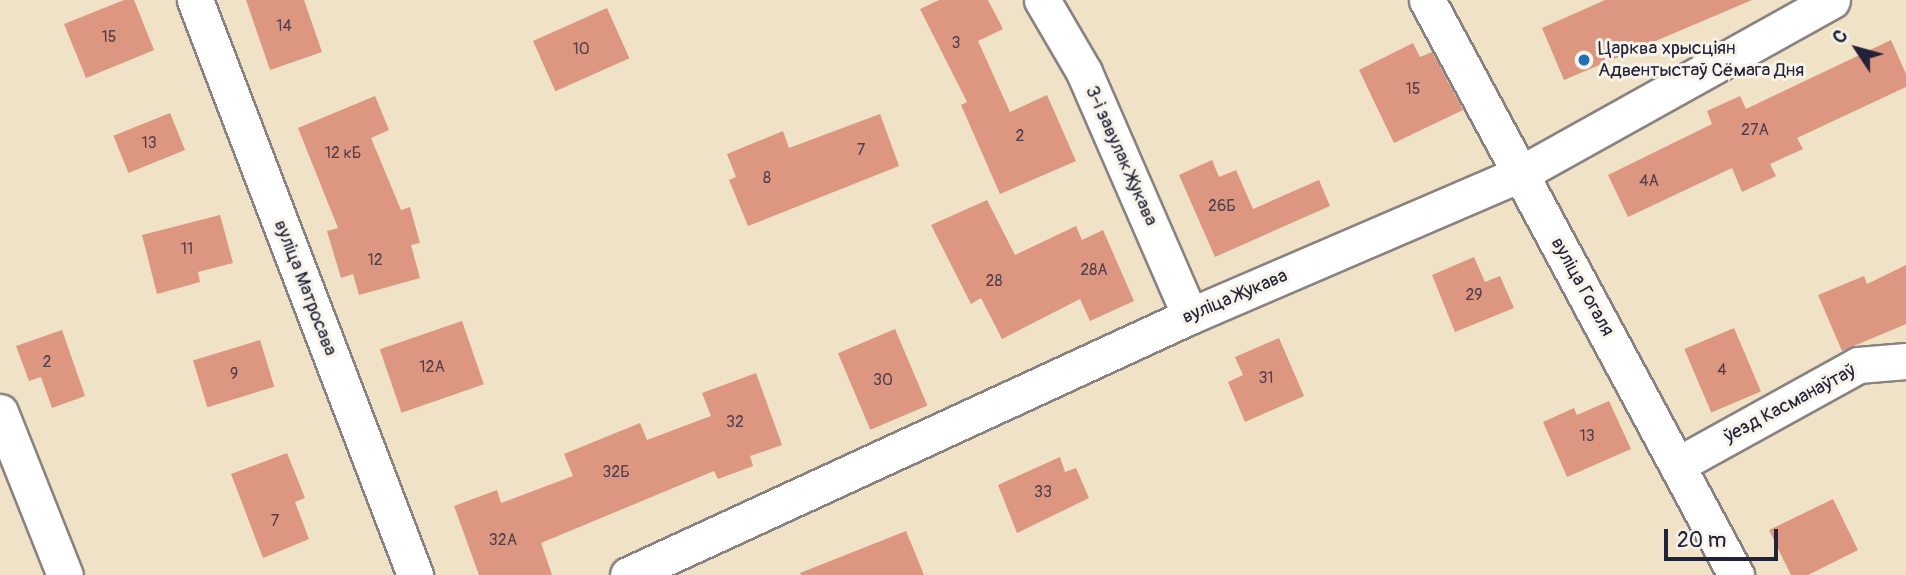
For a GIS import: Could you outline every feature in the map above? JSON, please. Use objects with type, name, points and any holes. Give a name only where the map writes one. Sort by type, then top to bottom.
[{"type":"street","name":"вуліца Матросава","points":[[195,0],[415,575]]},
{"type":"street","name":"3-і завулак Жукава","points":[[1042,0],[1084,72],[1190,316]]},
{"type":"street","name":"вуліца Гогаля","points":[[1427,0],[1679,464],[1736,575]]},
{"type":"street","name":"вуліца Жукава","points":[[628,575],[1190,316],[1520,174],[1832,0]]},
{"type":"street","name":"ўезд Касманаўтаў","points":[[1679,464],[1858,365],[1906,362]]},
{"type":"street","points":[[0,412],[65,575]]},
{"type":"building","points":[[124,0],[134,0],[154,50],[86,78],[64,24]]},
{"type":"building","points":[[246,0],[304,0],[322,52],[270,70]]},
{"type":"building","points":[[939,0],[988,0],[1003,29],[978,41],[1010,112],[1047,95],[1076,161],[1000,194],[961,105],[967,102],[920,9]]},
{"type":"building","name":"Царква хрысціян Адвентыстаў Сёмага Дня","points":[[1605,0],[1752,0],[1564,80],[1542,28]]},
{"type":"building","points":[[607,8],[629,58],[555,91],[533,41]]},
{"type":"building","points":[[1891,40],[1906,74],[1906,87],[1797,138],[1803,149],[1770,164],[1776,176],[1742,192],[1732,168],[1628,217],[1608,175],[1712,124],[1707,111],[1740,96],[1746,109]]},
{"type":"building","points":[[1413,43],[1420,57],[1432,52],[1463,110],[1394,143],[1359,70]]},
{"type":"building","points":[[375,96],[389,130],[371,138],[401,210],[410,207],[420,243],[411,245],[420,278],[359,295],[353,274],[341,278],[327,231],[338,228],[298,128]]},
{"type":"building","points":[[170,113],[185,150],[128,173],[113,136]]},
{"type":"building","points":[[880,114],[899,166],[748,226],[729,180],[736,177],[727,154],[783,131],[789,148]]},
{"type":"building","points":[[1212,160],[1219,177],[1236,170],[1253,209],[1319,180],[1330,206],[1215,257],[1179,175]]},
{"type":"building","points":[[987,200],[1015,255],[1076,226],[1082,240],[1103,230],[1134,301],[1090,321],[1080,299],[1002,339],[981,298],[971,304],[931,225]]},
{"type":"building","points":[[220,215],[233,263],[198,272],[200,282],[157,294],[142,235]]},
{"type":"building","points":[[1474,257],[1485,282],[1500,276],[1514,308],[1455,332],[1432,275]]},
{"type":"building","points":[[1906,265],[1906,324],[1842,351],[1818,295],[1864,276],[1867,284]]},
{"type":"building","points":[[462,321],[484,384],[402,413],[380,349]]},
{"type":"building","points":[[1734,328],[1761,392],[1711,413],[1684,349]]},
{"type":"building","points":[[895,329],[927,405],[870,430],[838,353]]},
{"type":"building","points":[[62,330],[85,396],[52,408],[41,377],[29,381],[16,346]]},
{"type":"building","points":[[1279,338],[1304,396],[1245,422],[1228,382],[1243,375],[1235,357]]},
{"type":"building","points":[[260,340],[274,387],[207,407],[193,360]]},
{"type":"building","points":[[756,373],[782,445],[750,456],[753,466],[718,479],[714,471],[541,543],[552,575],[479,575],[454,506],[497,490],[501,503],[573,476],[564,454],[640,423],[647,440],[711,416],[702,393]]},
{"type":"building","points":[[1609,401],[1631,449],[1567,477],[1543,422],[1574,408],[1577,415]]},
{"type":"building","points":[[287,453],[305,498],[295,502],[309,539],[263,558],[231,474]]},
{"type":"building","points":[[1060,457],[1065,472],[1076,468],[1089,498],[1017,533],[998,485]]},
{"type":"building","points":[[1833,499],[1858,550],[1808,575],[1791,575],[1769,530]]},
{"type":"building","points":[[906,531],[924,575],[800,573]]},
{"type":"place","name":"Царква хрысціян Адвентыстаў Сёмага Дня","points":[[1584,60]]}]
